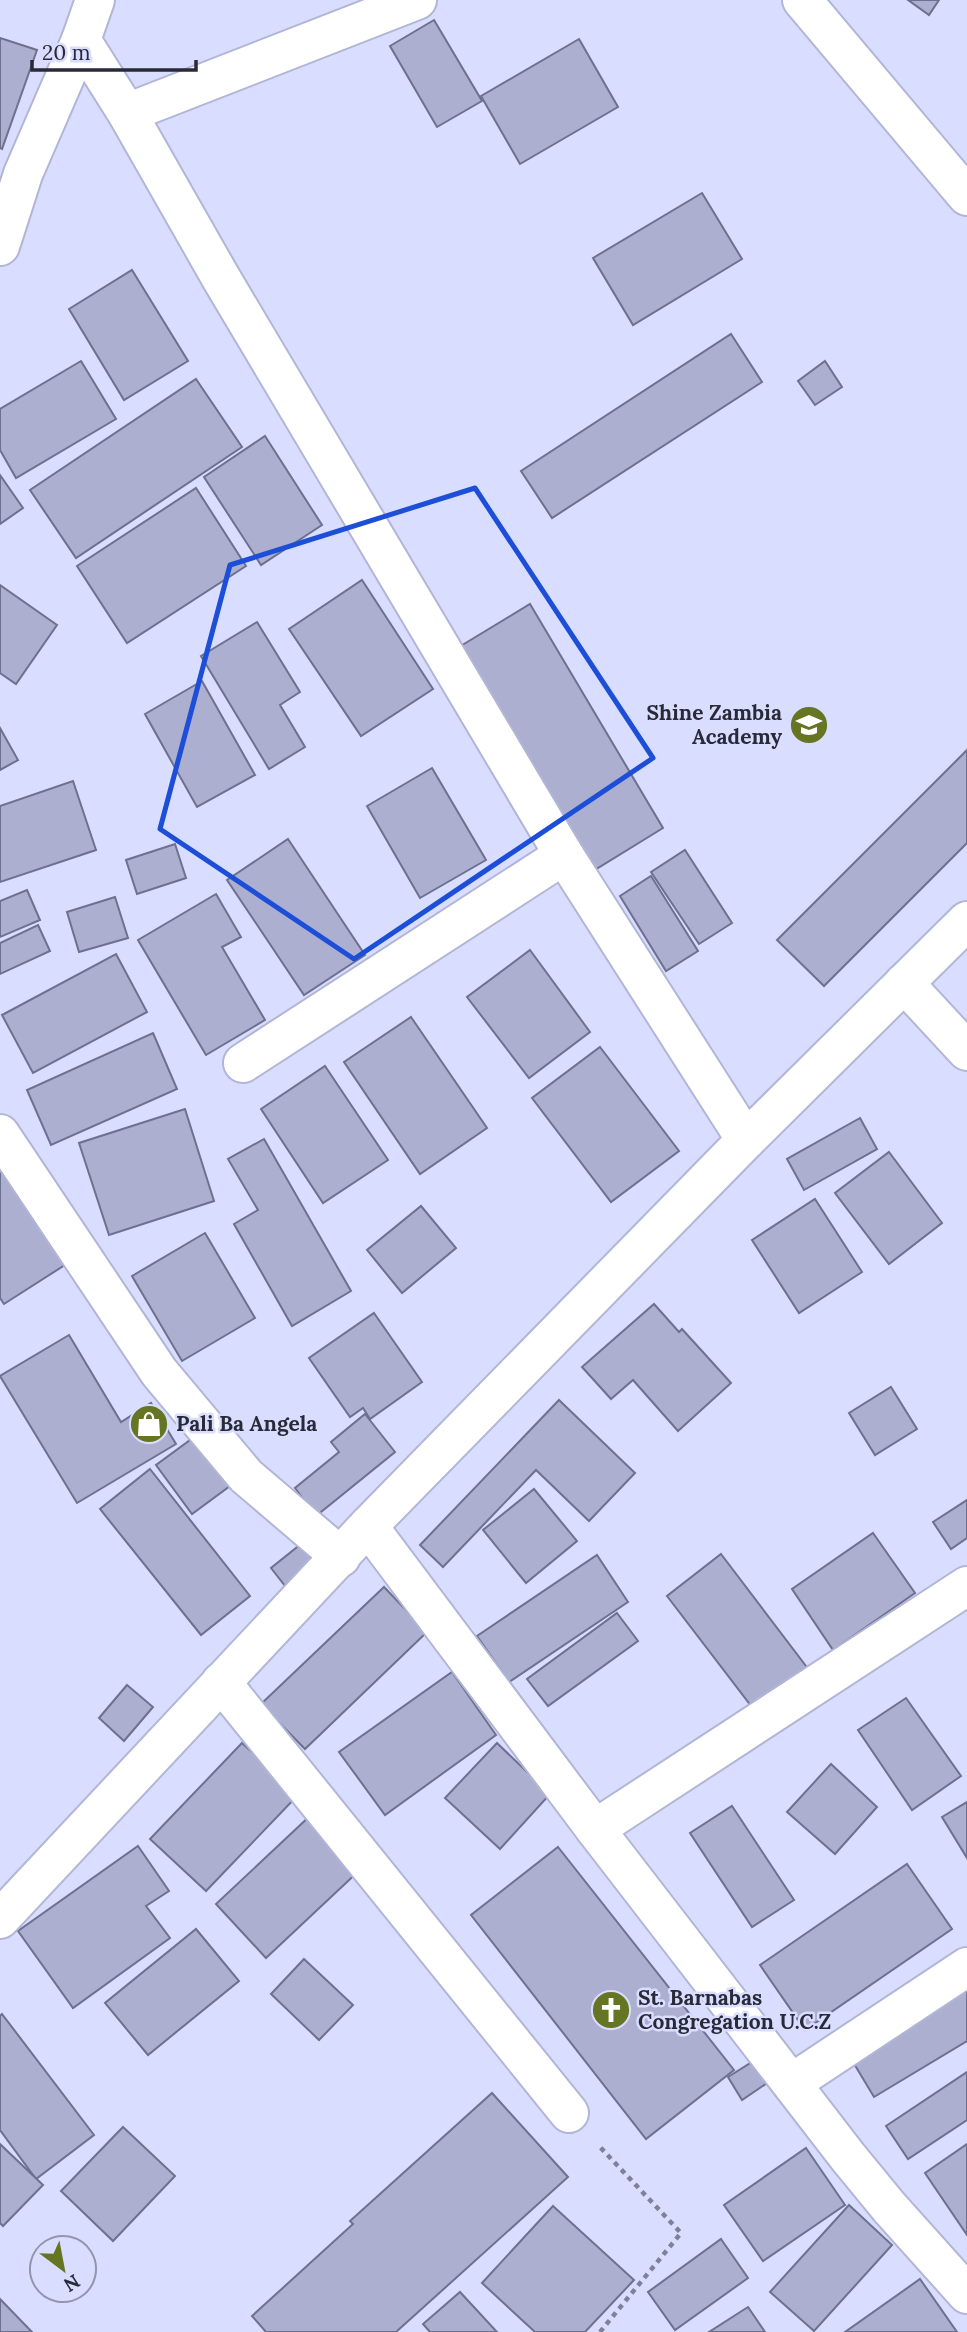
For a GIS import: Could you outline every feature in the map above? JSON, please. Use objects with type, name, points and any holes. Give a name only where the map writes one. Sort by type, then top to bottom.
[{"type":"street","points":[[0,246],[23,174],[95,0]]},
{"type":"street","points":[[127,113],[417,0]]},
{"type":"street","points":[[802,0],[967,196]]},
{"type":"street","points":[[80,40],[127,113],[221,278],[564,855],[746,1140]]},
{"type":"street","points":[[243,1063],[564,855]]},
{"type":"street","points":[[0,1919],[368,1526],[746,1140],[967,920]]},
{"type":"street","points":[[904,983],[967,1051]]},
{"type":"street","points":[[0,1134],[159,1372],[246,1476],[341,1557]]},
{"type":"street","points":[[368,1526],[595,1829],[792,2084],[889,2207],[967,2294]]},
{"type":"street","points":[[595,1829],[967,1586]]},
{"type":"street","points":[[221,1682],[569,2112]]},
{"type":"street","points":[[792,2084],[967,1967]]},
{"type":"path","points":[[569,2112],[681,2233],[600,2332]]},
{"type":"highlighted area","points":[[475,488],[653,758],[354,959],[160,829],[230,565]]},
{"type":"building","points":[[908,0],[939,0],[929,15]]},
{"type":"building","points":[[434,20],[482,101],[437,127],[390,46]]},
{"type":"building","points":[[0,38],[37,50],[2,149],[0,148]]},
{"type":"building","points":[[579,39],[618,107],[520,164],[481,96]]},
{"type":"building","points":[[702,193],[742,259],[633,325],[593,258]]},
{"type":"building","points":[[132,270],[188,361],[124,400],[69,309]]},
{"type":"building","points":[[731,334],[762,382],[552,518],[521,471]]},
{"type":"building","points":[[81,361],[116,419],[16,478],[0,450],[0,409]]},
{"type":"building","points":[[825,361],[842,387],[815,405],[798,381]]},
{"type":"building","points":[[196,379],[242,447],[76,558],[30,490]]},
{"type":"building","points":[[265,436],[322,525],[261,565],[204,477]]},
{"type":"building","points":[[0,475],[23,508],[0,524]]},
{"type":"building","points":[[196,488],[246,566],[127,643],[77,566]]},
{"type":"building","points":[[362,580],[433,689],[361,736],[289,629]]},
{"type":"building","points":[[0,585],[57,625],[16,684],[0,673]]},
{"type":"building","points":[[530,604],[663,828],[593,871],[459,647]]},
{"type":"building","points":[[257,622],[300,692],[280,705],[305,747],[269,769],[201,656]]},
{"type":"building","points":[[202,681],[255,775],[197,807],[145,714]]},
{"type":"building","points":[[0,728],[18,760],[0,770]]},
{"type":"building","points":[[967,750],[967,843],[824,986],[777,940]]},
{"type":"building","points":[[432,768],[486,860],[420,898],[367,806]]},
{"type":"building","points":[[73,781],[96,850],[0,882],[0,806]]},
{"type":"building","points":[[288,839],[365,955],[304,995],[227,880]]},
{"type":"building","points":[[175,844],[186,878],[137,894],[126,860]]},
{"type":"building","points":[[685,850],[732,923],[699,944],[651,872]]},
{"type":"building","points":[[651,876],[698,951],[666,971],[620,896]]},
{"type":"building","points":[[27,890],[40,920],[0,937],[0,901]]},
{"type":"building","points":[[216,894],[241,937],[222,947],[265,1020],[206,1055],[138,940]]},
{"type":"building","points":[[115,897],[128,938],[79,952],[67,912]]},
{"type":"building","points":[[38,925],[50,951],[0,974],[0,943]]},
{"type":"building","points":[[530,950],[590,1032],[529,1078],[467,997]]},
{"type":"building","points":[[116,954],[147,1012],[33,1073],[2,1015]]},
{"type":"building","points":[[411,1017],[487,1128],[420,1174],[344,1062]]},
{"type":"building","points":[[153,1033],[177,1089],[51,1145],[27,1090]]},
{"type":"building","points":[[600,1047],[679,1151],[611,1202],[532,1098]]},
{"type":"building","points":[[325,1066],[388,1160],[323,1203],[261,1109]]},
{"type":"building","points":[[185,1109],[214,1201],[109,1235],[79,1143]]},
{"type":"building","points":[[860,1118],[877,1149],[804,1190],[787,1159]]},
{"type":"building","points":[[264,1139],[351,1291],[292,1326],[234,1224],[258,1210],[228,1159]]},
{"type":"building","points":[[889,1152],[942,1223],[889,1264],[835,1193]]},
{"type":"building","points":[[0,1159],[68,1263],[4,1304],[0,1298]]},
{"type":"building","points":[[815,1199],[862,1272],[799,1313],[752,1240]]},
{"type":"building","points":[[421,1206],[456,1248],[402,1293],[367,1250]]},
{"type":"building","points":[[205,1233],[255,1318],[182,1361],[132,1276]]},
{"type":"building","points":[[654,1304],[679,1332],[682,1329],[731,1383],[678,1431],[633,1380],[611,1399],[582,1367]]},
{"type":"building","points":[[374,1313],[422,1382],[370,1419],[363,1408],[350,1417],[309,1358]]},
{"type":"building","points":[[69,1335],[121,1422],[151,1403],[176,1444],[77,1503],[0,1376]]},
{"type":"building","points":[[891,1387],[917,1429],[875,1455],[849,1413]]},
{"type":"building","points":[[559,1400],[635,1473],[589,1521],[536,1470],[443,1567],[420,1545]]},
{"type":"building","points":[[365,1414],[395,1452],[316,1516],[295,1488],[339,1452],[331,1442]]},
{"type":"building","points":[[197,1435],[234,1483],[192,1514],[156,1465]]},
{"type":"building","points":[[150,1469],[250,1596],[201,1635],[100,1509]]},
{"type":"building","points":[[534,1489],[577,1541],[526,1583],[483,1530]]},
{"type":"building","points":[[967,1500],[967,1538],[951,1549],[933,1522]]},
{"type":"building","points":[[873,1533],[915,1593],[833,1650],[792,1589]]},
{"type":"building","points":[[301,1544],[322,1573],[293,1596],[271,1568]]},
{"type":"building","points":[[721,1554],[809,1670],[755,1711],[667,1596]]},
{"type":"building","points":[[597,1555],[628,1602],[509,1682],[477,1636]]},
{"type":"building","points":[[384,1587],[427,1632],[305,1749],[261,1704]]},
{"type":"building","points":[[617,1613],[638,1641],[548,1706],[527,1679]]},
{"type":"building","points":[[452,1672],[496,1735],[385,1815],[339,1752]]},
{"type":"building","points":[[127,1685],[153,1707],[124,1741],[99,1718]]},
{"type":"building","points":[[906,1698],[961,1776],[912,1810],[858,1730]]},
{"type":"building","points":[[242,1743],[298,1795],[206,1891],[150,1839]]},
{"type":"building","points":[[497,1743],[550,1794],[500,1849],[445,1798]]},
{"type":"building","points":[[831,1764],[877,1807],[835,1854],[787,1812]]},
{"type":"building","points":[[967,1802],[967,1858],[942,1817]]},
{"type":"building","points":[[732,1806],[794,1900],[752,1927],[690,1833]]},
{"type":"building","points":[[312,1814],[363,1867],[266,1958],[216,1904]]},
{"type":"building","points":[[138,1846],[169,1891],[146,1906],[170,1938],[73,2008],[18,1931]]},
{"type":"building","points":[[558,1847],[734,2070],[646,2139],[471,1915]]},
{"type":"building","points":[[907,1864],[952,1929],[805,2030],[760,1965]]},
{"type":"building","points":[[196,1929],[239,1981],[148,2055],[105,2003]]},
{"type":"building","points":[[304,1959],[353,2005],[319,2040],[271,1994]]},
{"type":"building","points":[[967,1987],[967,2041],[874,2097],[850,2057]]},
{"type":"building","points":[[2,2014],[94,2135],[36,2179],[0,2130]]},
{"type":"building","points":[[760,2057],[773,2079],[742,2100],[728,2077]]},
{"type":"building","points":[[967,2072],[967,2120],[908,2159],[886,2126]]},
{"type":"building","points":[[492,2093],[568,2177],[396,2332],[266,2332],[252,2316],[353,2224],[350,2221]]},
{"type":"building","points":[[123,2127],[175,2176],[113,2241],[61,2191]]},
{"type":"building","points":[[0,2144],[43,2185],[3,2226],[0,2223]]},
{"type":"building","points":[[967,2144],[967,2235],[925,2173]]},
{"type":"building","points":[[806,2148],[845,2205],[763,2261],[724,2205]]},
{"type":"building","points":[[849,2205],[892,2245],[814,2331],[770,2292]]},
{"type":"building","points":[[553,2206],[634,2280],[585,2332],[535,2332],[482,2283]]},
{"type":"building","points":[[721,2239],[748,2278],[675,2330],[648,2292]]},
{"type":"building","points":[[920,2279],[957,2332],[845,2332]]},
{"type":"building","points":[[460,2292],[497,2332],[430,2332],[423,2324]]},
{"type":"building","points":[[0,2299],[32,2332],[0,2332]]},
{"type":"building","points":[[748,2307],[765,2332],[709,2332]]},
{"type":"place","name":"Shine Zambia Academy","points":[[809,725]]},
{"type":"place","name":"Pali Ba Angela","points":[[149,1424]]},
{"type":"place","name":"St. Barnabas Congregation U.C.Z","points":[[611,2010]]}]
